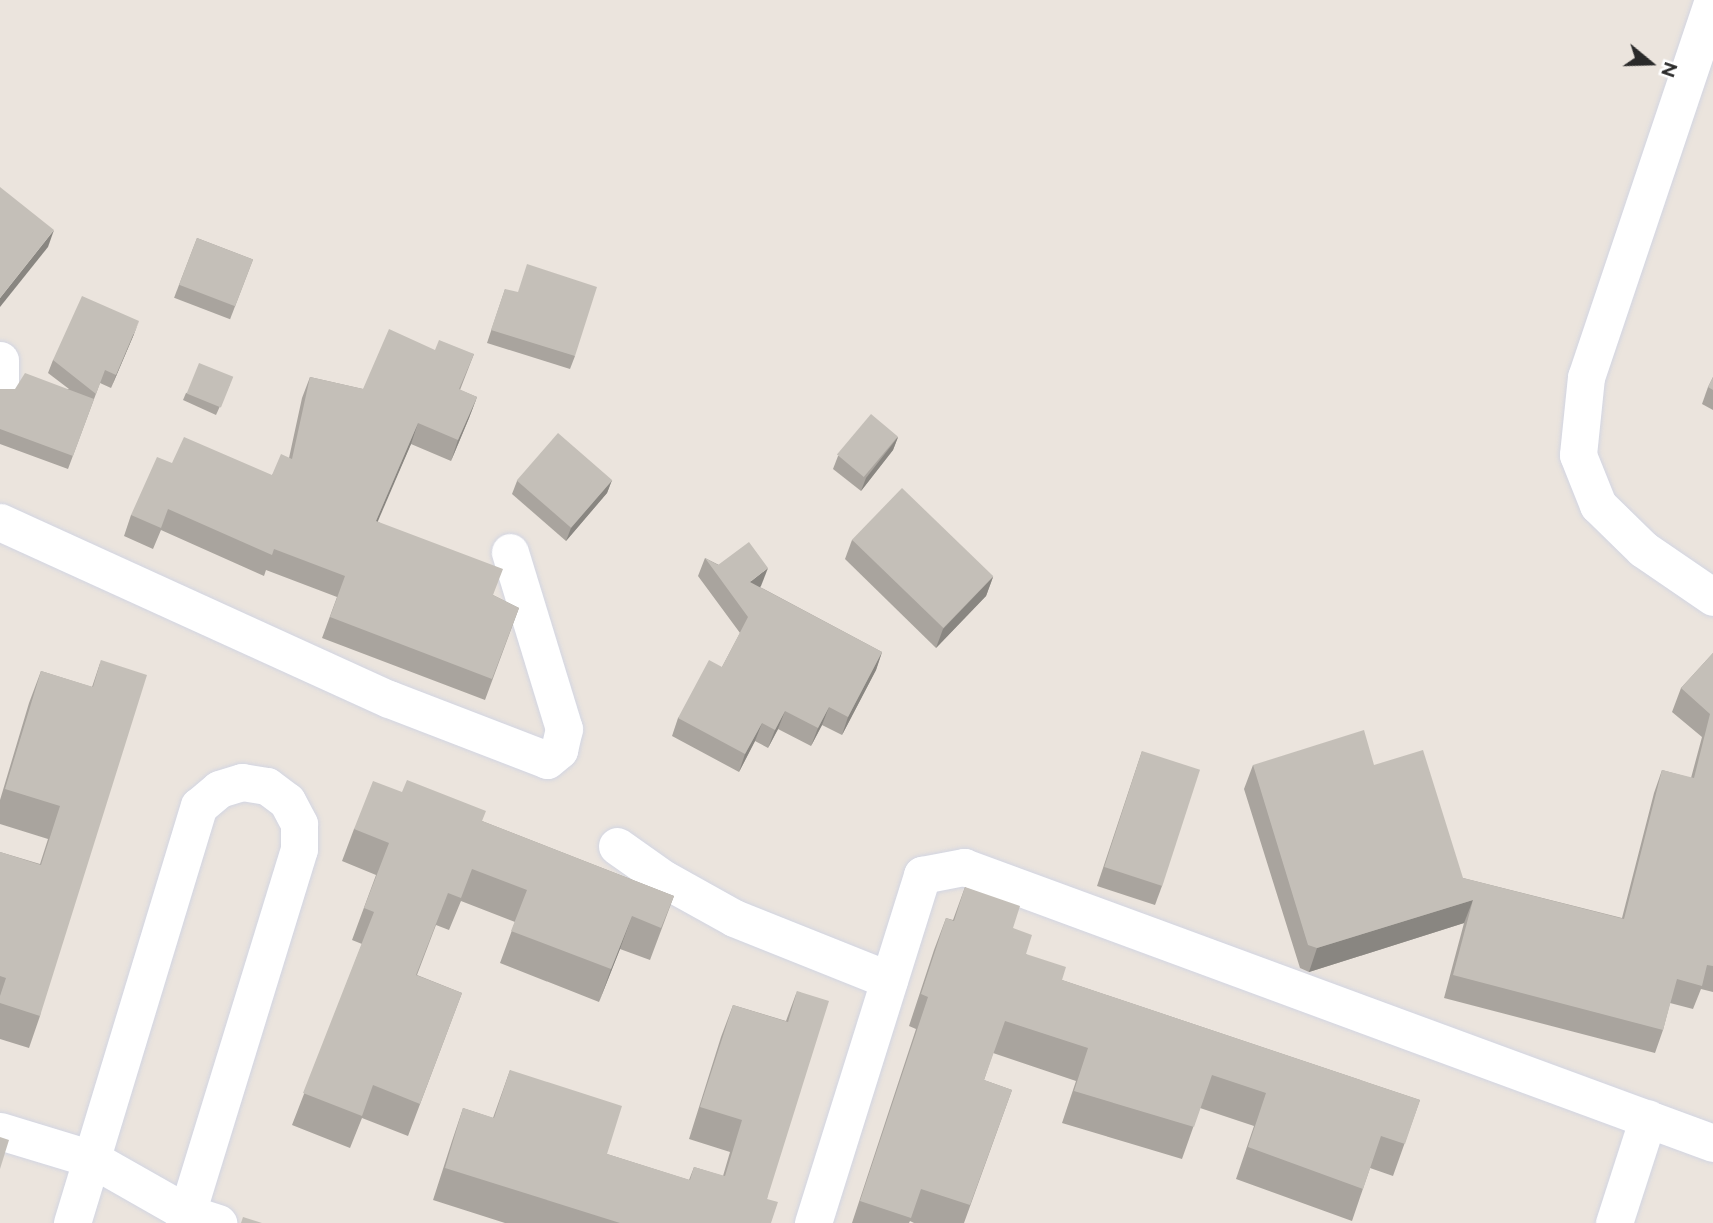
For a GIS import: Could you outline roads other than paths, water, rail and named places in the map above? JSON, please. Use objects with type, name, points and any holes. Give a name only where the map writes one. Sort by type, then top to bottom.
[{"type":"street","points":[[1713,0],[1586,377],[1578,455],[1598,505],[1643,549],[1713,597]]},
{"type":"street","points":[[0,360],[0,384]]},
{"type":"street","points":[[0,522],[388,699],[547,761],[559,750],[564,729],[510,552]]},
{"type":"street","points":[[0,1131],[92,1159],[196,1220],[299,849],[299,824],[287,801],[267,786],[242,782],[219,789],[200,806],[92,1159],[72,1223]]},
{"type":"street","points":[[617,846],[664,879],[734,918],[889,980]]},
{"type":"street","points":[[813,1223],[922,875],[964,867],[1713,1143]]},
{"type":"street","points":[[1614,1223],[1648,1118]]}]
